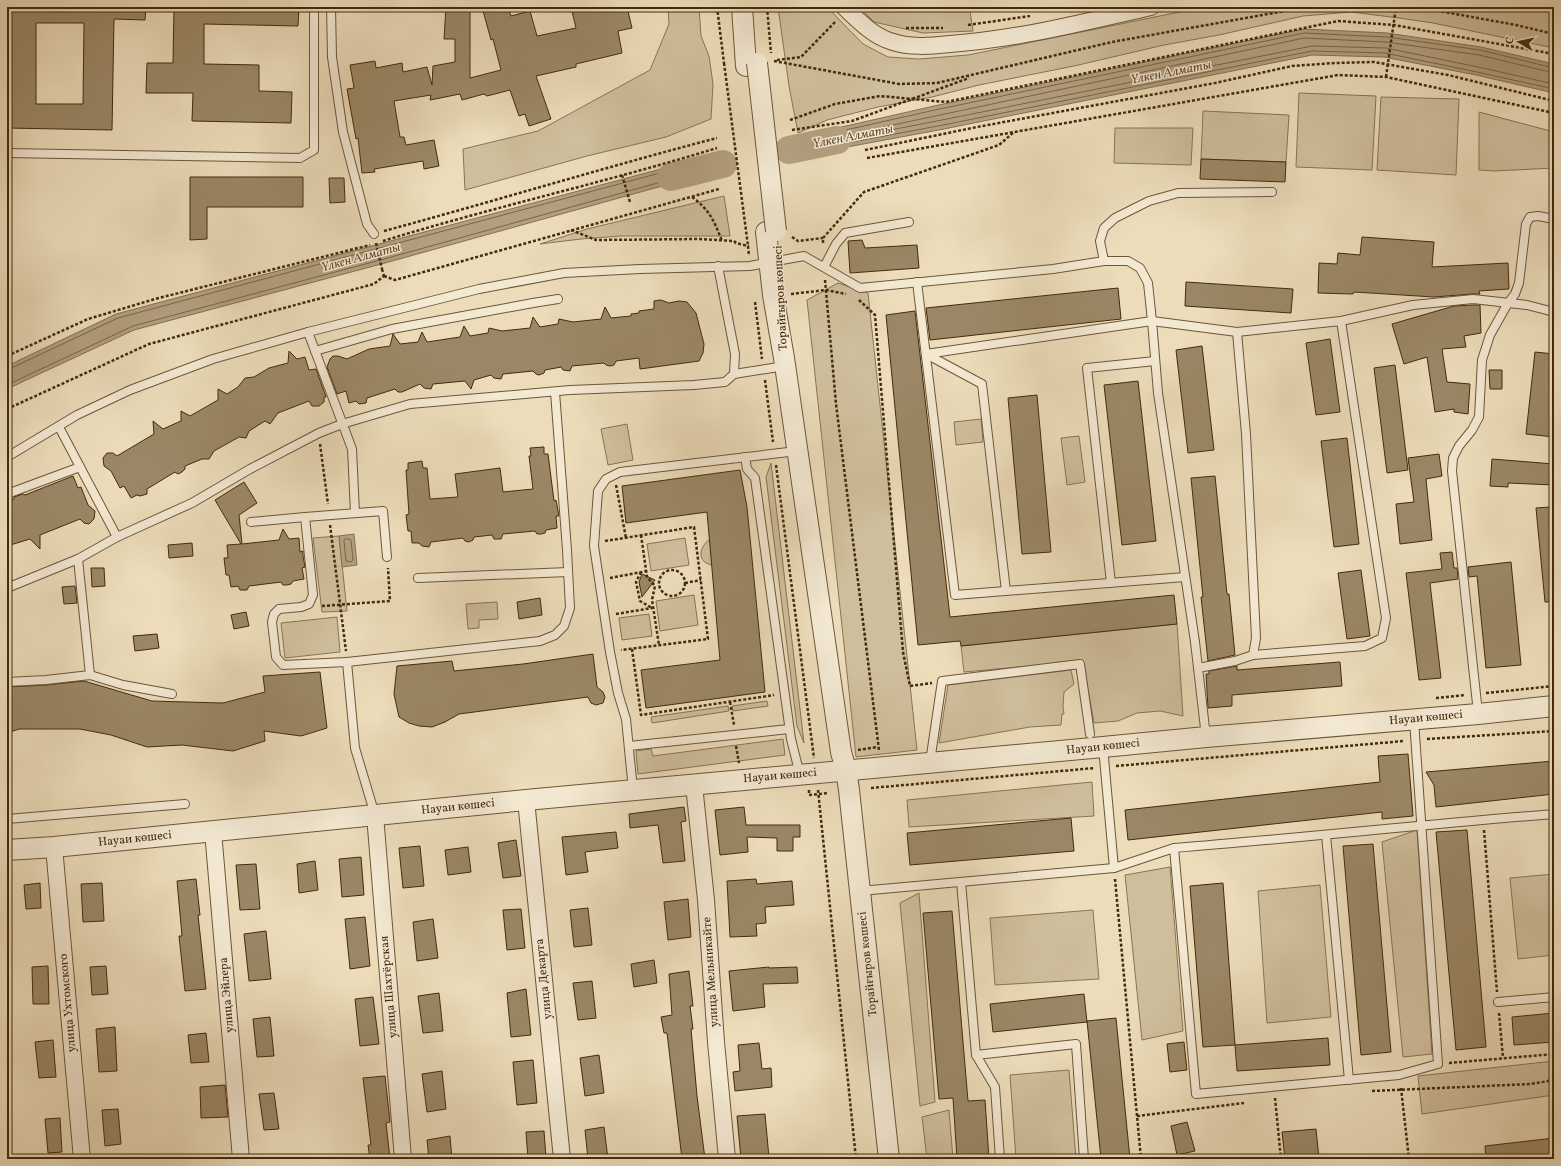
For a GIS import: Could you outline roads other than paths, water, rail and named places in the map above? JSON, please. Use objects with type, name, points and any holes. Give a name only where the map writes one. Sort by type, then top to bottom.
[{"type":"street","name":"Торайғыров көшесі","points":[[743,7],[771,232],[766,263],[785,362],[841,752],[846,770],[889,1159]]},
{"type":"street","points":[[841,13],[890,41],[920,46],[977,42],[1020,35],[1151,7]]},
{"type":"street","name":"Науаи көшесі","points":[[7,850],[54,847],[526,800],[930,763],[1097,740],[1206,736],[1478,714],[1554,706]]},
{"type":"street","name":"улица Мельникайте","points":[[694,784],[706,900],[716,1042],[727,1159]]},
{"type":"street","name":"улица Декарта","points":[[526,800],[562,1159]]},
{"type":"street","name":"улица Шахтёрская","points":[[375,815],[403,1159]]},
{"type":"street","name":"улица Эйлера","points":[[213,831],[241,1159]]},
{"type":"street","name":"улица Ухтомского","points":[[54,847],[82,1159]]},
{"type":"lane","points":[[7,153],[300,158],[314,150],[314,7]]},
{"type":"lane","points":[[331,7],[332,57],[343,132],[367,224],[374,234]]},
{"type":"lane","points":[[1104,261],[1100,241],[1104,228],[1115,218],[1149,202],[1178,193],[1272,192]]},
{"type":"lane","points":[[1478,714],[1452,471],[1453,458],[1459,446],[1472,430],[1479,417],[1482,360],[1490,335],[1508,303],[1516,294],[1519,283],[1527,222],[1530,217],[1538,216],[1554,219]]},
{"type":"lane","points":[[824,267],[836,244],[845,234],[909,222]]},
{"type":"lane","points":[[7,457],[77,415],[130,390],[213,359],[308,332],[479,289],[564,273],[766,263],[804,256],[860,288],[1053,268],[1104,261],[1128,260],[1140,268],[1148,283],[1158,393],[1198,668],[1206,736]]},
{"type":"lane","points":[[718,266],[735,354],[734,374]]},
{"type":"lane","points":[[917,282],[955,595],[1185,577]]},
{"type":"lane","points":[[315,352],[392,329],[558,299]]},
{"type":"lane","points":[[926,354],[1152,320],[1237,332],[1341,322],[1413,305],[1473,299],[1527,305],[1554,312]]},
{"type":"lane","points":[[1198,668],[1235,661],[1252,655],[1365,646],[1382,638],[1386,618],[1341,322]]},
{"type":"lane","points":[[308,332],[352,449],[355,513]]},
{"type":"lane","points":[[1237,332],[1246,434],[1255,614],[1256,638],[1252,655]]},
{"type":"lane","points":[[926,354],[982,384],[1006,591]]},
{"type":"lane","points":[[1111,583],[1087,368],[1155,361]]},
{"type":"lane","points":[[7,588],[78,559],[117,538],[192,503],[250,469],[319,434],[342,424],[410,404],[555,392],[725,382],[734,374],[764,369],[785,362]]},
{"type":"lane","points":[[305,517],[313,595],[309,604],[301,607],[280,610],[274,614],[272,622],[276,657],[283,665],[347,662],[540,641],[555,635],[564,626],[570,608],[555,392]]},
{"type":"lane","points":[[59,427],[117,538]]},
{"type":"lane","points":[[633,790],[626,719],[618,693],[610,652],[594,542],[598,492],[606,479],[620,472],[797,451]]},
{"type":"lane","points":[[745,457],[747,469],[755,478],[789,729],[800,775]]},
{"type":"lane","points":[[7,494],[80,467]]},
{"type":"lane","points":[[251,522],[383,511],[387,557]]},
{"type":"lane","points":[[78,559],[90,675]]},
{"type":"lane","points":[[418,578],[568,572]]},
{"type":"lane","points":[[347,662],[355,748],[375,815]]},
{"type":"lane","points":[[930,763],[942,681],[1080,664],[1097,740],[1105,767],[1114,868]]},
{"type":"lane","points":[[7,682],[46,680],[90,675],[123,685],[172,694]]},
{"type":"lane","points":[[1174,848],[1196,1094],[1399,1075],[1438,1064],[1414,719]]},
{"type":"lane","points":[[629,746],[789,729]]},
{"type":"lane","points":[[7,819],[185,804]]},
{"type":"lane","points":[[860,891],[1114,868],[1174,848],[1326,836],[1422,825],[1554,814]]},
{"type":"lane","points":[[1326,836],[1349,1080]]},
{"type":"lane","points":[[961,882],[976,1055],[995,1087],[1000,1159]]},
{"type":"lane","points":[[1498,1002],[1554,996]]},
{"type":"lane","points":[[976,1055],[1076,1044],[1084,1159]]},
{"type":"water","points":[[1304,29],[1387,33],[1481,47],[1554,64],[1554,93],[1476,75],[1384,57],[1312,55],[944,129],[815,153],[799,148],[811,134],[934,106]]},
{"type":"water","points":[[691,161],[708,167],[694,177],[673,183],[385,263],[134,330],[7,389],[7,366],[116,314]]},
{"type":"water","points":[[354,534],[357,565],[342,567],[339,536]]},
{"type":"waterway","name":"Үлкен Алматы","points":[[789,150],[837,140]]},
{"type":"waterway","name":"Үлкен Алматы","points":[[671,177],[723,164]]}]
